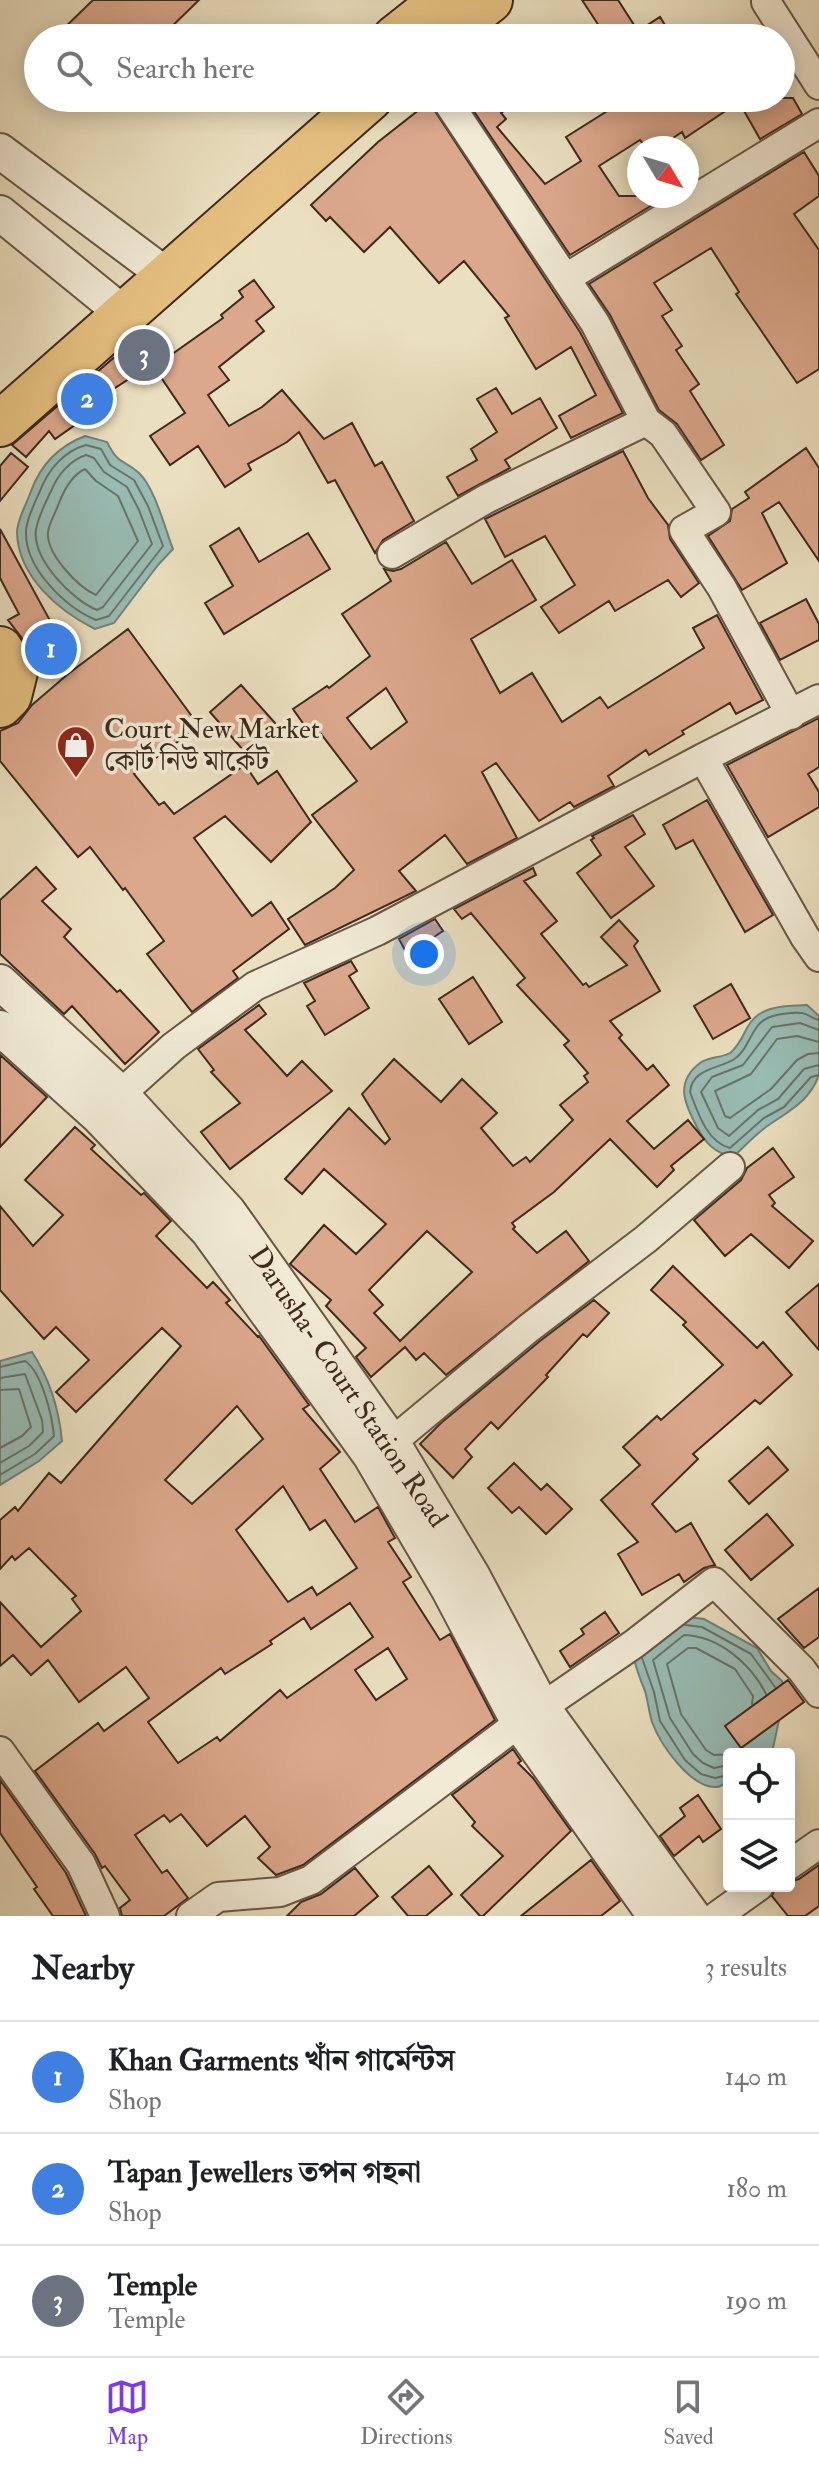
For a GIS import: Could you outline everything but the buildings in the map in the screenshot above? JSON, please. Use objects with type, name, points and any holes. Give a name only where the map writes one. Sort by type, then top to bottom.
[{"type":"highway","points":[[413,24],[443,0]]},
{"type":"highway","points":[[459,24],[490,0]]},
{"type":"highway","points":[[160,270],[317,112]]},
{"type":"highway","points":[[0,424],[160,270],[353,112]]},
{"type":"highway","points":[[0,649],[15,672],[9,696],[0,705]]},
{"type":"street","points":[[767,1],[781,24]]},
{"type":"street","points":[[795,46],[819,85]]},
{"type":"street","points":[[454,112],[595,323],[646,421],[663,434],[716,512],[684,530],[722,588],[791,715]]},
{"type":"street","points":[[566,278],[819,123]]},
{"type":"street","points":[[0,151],[160,270]]},
{"type":"street","points":[[0,213],[117,309]]},
{"type":"street","points":[[392,554],[486,499],[646,421]]},
{"type":"street","points":[[109,1104],[174,1046],[255,986],[377,931],[819,699]]},
{"type":"street","points":[[703,758],[819,957]]},
{"type":"street","name":"Darusha- Court Station Road","points":[[0,982],[109,1104],[381,1448],[449,1590],[531,1715],[655,1916]]},
{"type":"street","name":"Darusha- Court Station Road","points":[[0,1028],[109,1104]]},
{"type":"street","points":[[381,1448],[529,1328],[646,1239],[730,1167]]},
{"type":"street","points":[[191,1916],[218,1897],[280,1892],[311,1880],[714,1582],[801,1669],[819,1693]]},
{"type":"street","name":"Darusha- Court Station Road","points":[[531,1715],[693,1916]]},
{"type":"street","points":[[3,1763],[81,1864],[105,1916]]},
{"type":"street","points":[[795,1861],[819,1844]]},
{"type":"street","points":[[717,1916],[751,1892]]},
{"type":"water","points":[[85,436],[107,442],[118,458],[145,480],[155,498],[173,549],[114,623],[95,629],[68,613],[43,591],[25,564],[17,532],[35,481],[46,464],[67,445]]},
{"type":"water","points":[[807,1005],[819,1016],[819,1074],[810,1092],[733,1157],[716,1150],[703,1138],[688,1110],[684,1093],[692,1070],[703,1061],[733,1051],[752,1020],[765,1011]]},
{"type":"water","points":[[32,1352],[52,1394],[62,1441],[39,1461],[0,1485],[0,1361]]},
{"type":"water","points":[[679,1616],[704,1619],[757,1648],[771,1671],[782,1681],[784,1697],[773,1748],[723,1748],[723,1784],[707,1786],[697,1781],[678,1764],[662,1742],[652,1722],[633,1655]]},
{"type":"place","name":"Temple","points":[[144,355]]},
{"type":"place","name":"Tapan Jewellers তপন গহনা","points":[[87,399]]},
{"type":"place","name":"Khan Garments খাঁন গার্মেন্টস","points":[[51,649]]},
{"type":"place","name":"Court New Market কোর্ট নিউ মার্কেট","points":[[76,779]]}]
